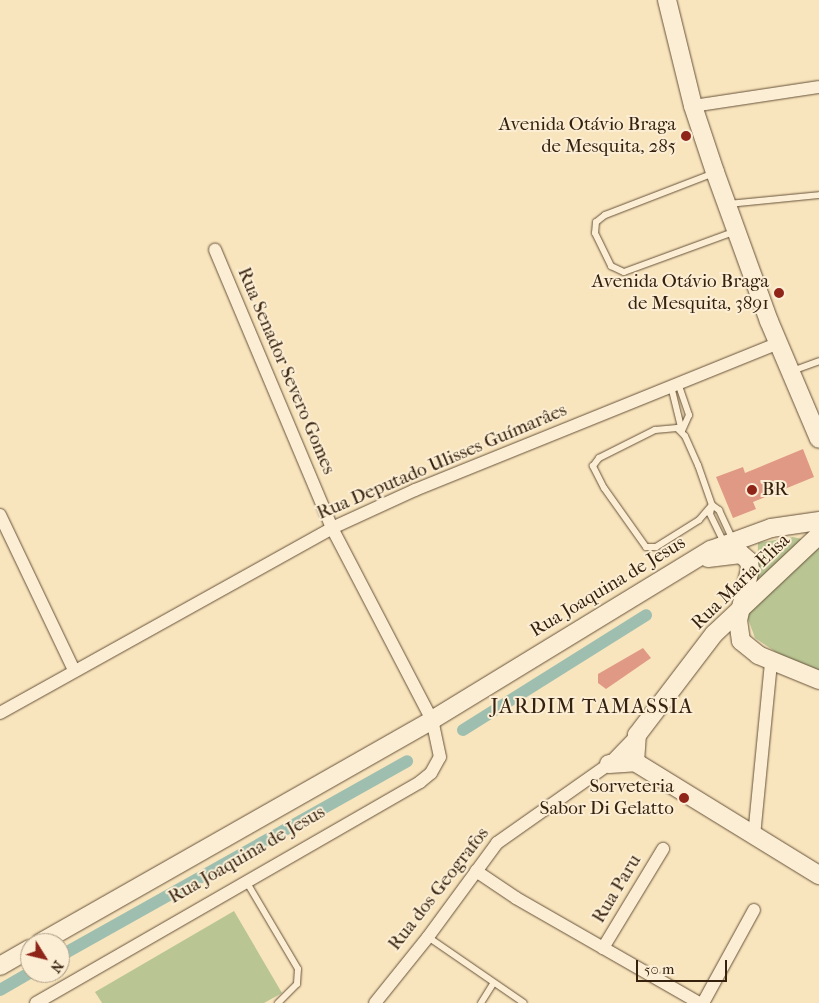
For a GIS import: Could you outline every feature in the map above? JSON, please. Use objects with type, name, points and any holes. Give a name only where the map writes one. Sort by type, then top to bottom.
[{"type":"main road","points":[[667,0],[693,106],[715,172],[779,343],[819,440]]},
{"type":"main road","name":"Rua Joaquina de Jesus","points":[[58,933],[432,720],[690,562],[729,542],[772,528],[819,521]]},
{"type":"main road","name":"Rua Maria Elisa","points":[[637,735],[710,640],[740,608],[819,535]]},
{"type":"main road","points":[[690,562],[733,554],[746,557],[750,569],[740,608],[741,641],[771,662],[819,680]]},
{"type":"main road","points":[[635,762],[637,735]]},
{"type":"main road","points":[[608,764],[635,762],[819,875]]},
{"type":"main road","points":[[0,966],[20,955]]},
{"type":"street","points":[[693,106],[819,87]]},
{"type":"street","name":"Rua Senador Severo Gomes","points":[[215,250],[332,528],[432,720]]},
{"type":"street","name":"Rua Deputado Ulisses Guímarâes","points":[[0,713],[74,670],[332,528],[415,490],[779,343]]},
{"type":"street","points":[[0,515],[74,670]]},
{"type":"street","points":[[754,836],[771,662]]},
{"type":"street","name":"Rua Joaquina de Jesus","points":[[36,1003],[245,880],[431,774],[440,757],[432,720]]},
{"type":"street","name":"Rua dos Geografos","points":[[375,1003],[506,834],[608,764],[637,735]]},
{"type":"street","name":"Rua Paru","points":[[603,948],[663,848]]},
{"type":"street","points":[[476,871],[516,898],[701,1003],[754,910]]},
{"type":"lane","points":[[715,172],[605,215],[596,222],[595,233],[611,266],[619,272],[737,231]]},
{"type":"lane","points":[[727,204],[819,195]]},
{"type":"lane","points":[[791,372],[819,361]]},
{"type":"lane","points":[[675,385],[682,431],[698,465],[712,505],[710,514],[729,542]]},
{"type":"lane","points":[[682,431],[671,426],[655,430],[599,458],[593,471],[646,547],[656,547],[699,520],[712,505]]},
{"type":"lane","points":[[712,505],[719,510],[729,542]]},
{"type":"lane","points":[[245,880],[298,969],[297,984],[278,1003]]},
{"type":"lane","points":[[428,937],[493,984],[524,1003]]},
{"type":"lane","points":[[481,1003],[493,984]]},
{"type":"green space","points":[[793,537],[819,543],[819,670],[792,663],[755,638],[747,616],[757,579],[758,543]]},
{"type":"green space","points":[[234,911],[282,993],[264,1003],[102,1003],[95,992]]},
{"type":"building","name":"BR","points":[[803,449],[814,477],[753,502],[756,509],[733,518],[716,477],[743,467],[745,473]]},
{"type":"building","points":[[643,648],[651,658],[606,689],[598,683],[598,674]]},
{"type":"waterway","points":[[463,730],[646,615]]},
{"type":"waterway","points":[[70,950],[407,761]]},
{"type":"waterway","points":[[0,990],[20,979]]},
{"type":"place","name":"Avenida Otávio Braga de Mesquita, 285","points":[[686,136]]},
{"type":"place","name":"Avenida Otávio Braga de Mesquita, 3891","points":[[779,293]]},
{"type":"place","name":"BR","points":[[752,490]]},
{"type":"place","name":"Sorveteria Sabor Di Gelatto","points":[[684,798]]},
{"type":"district","name":"JARDIM TAMASSIA","points":[[592,706]]}]
